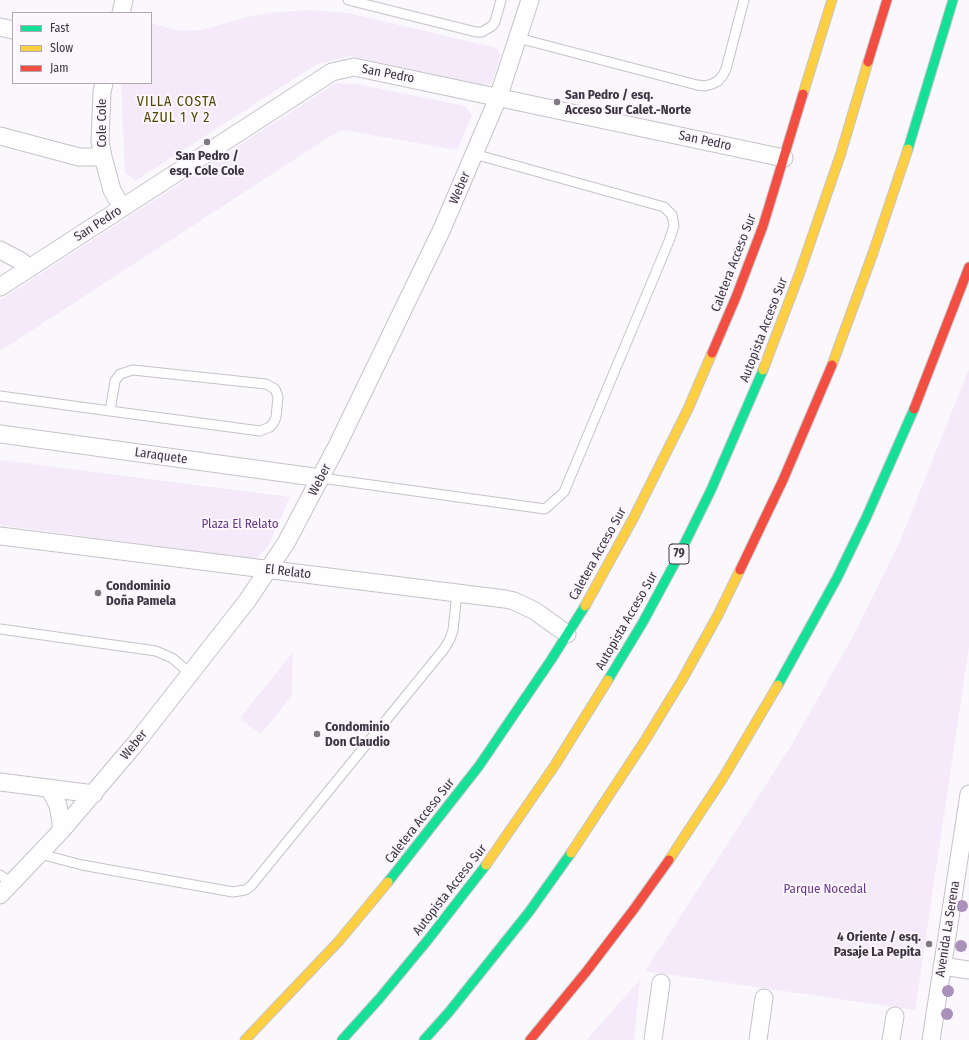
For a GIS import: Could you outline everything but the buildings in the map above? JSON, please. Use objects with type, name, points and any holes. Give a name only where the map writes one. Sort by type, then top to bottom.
[{"type":"main road","name":"Caletera Acceso Sur","points":[[245,1040],[325,956],[373,902],[408,858],[478,766],[517,711],[584,608],[634,517],[688,409],[736,297],[763,226],[832,0]]},
{"type":"main road","name":"Autopista Acceso Sur","points":[[342,1040],[427,941],[469,888],[511,830],[555,765],[604,687],[643,622],[677,559],[711,490],[740,425],[788,303],[841,153],[887,0]]},
{"type":"main road","points":[[424,1040],[492,960],[570,855],[652,729],[682,680],[718,615],[783,480],[827,378],[849,321],[902,168],[952,0]]},
{"type":"main road","points":[[530,1040],[586,972],[634,909],[680,844],[723,778],[763,712],[833,584],[866,518],[919,397],[969,267]]},
{"type":"street","points":[[121,12],[124,0]]},
{"type":"street","name":"Weber","points":[[0,894],[6,879],[40,854],[94,794],[191,674],[269,570],[301,517],[413,292],[442,229],[498,98],[530,0]]},
{"type":"street","points":[[0,27],[12,30]]},
{"type":"street","name":"San Pedro","points":[[0,287],[332,72],[354,67],[784,158]]},
{"type":"street","name":"Cole Cole","points":[[104,84],[102,92],[100,141],[112,190],[122,208]]},
{"type":"street","points":[[0,136],[79,157],[103,157]]},
{"type":"street","points":[[0,250],[19,260],[30,268]]},
{"type":"street","name":"Laraquete","points":[[0,434],[321,478]]},
{"type":"street","name":"El Relato","points":[[0,536],[496,598],[514,602],[535,611],[567,634]]},
{"type":"street","points":[[0,782],[94,794]]},
{"type":"street","points":[[49,788],[58,805],[61,831]]},
{"type":"street","name":"Avenida La Serena","points":[[931,1040],[969,794]]},
{"type":"street","points":[[942,966],[969,970]]},
{"type":"street","points":[[653,1040],[661,983]]},
{"type":"street","points":[[758,1040],[764,998]]},
{"type":"street","points":[[891,1040],[895,1016]]},
{"type":"lane","points":[[348,0],[476,32],[482,32],[492,26],[495,22],[501,0]]},
{"type":"lane","points":[[518,38],[705,86],[718,81],[723,76],[744,0]]},
{"type":"lane","points":[[321,478],[545,509],[564,492],[669,242],[674,226],[672,215],[664,207],[474,154]]},
{"type":"lane","points":[[0,396],[110,411],[260,431],[270,427],[274,422],[278,397],[275,389],[266,384],[133,370],[120,374],[115,381],[110,411]]},
{"type":"lane","points":[[40,854],[82,865],[233,892],[245,890],[251,886],[444,649],[453,630],[456,593]]},
{"type":"lane","points":[[0,629],[156,651],[172,658],[191,674]]},
{"type":"green space","points":[[311,10],[348,13],[497,48],[500,56],[492,83],[484,85],[350,56],[317,64],[135,181],[125,172],[121,84],[152,84],[152,23],[180,31],[202,30],[247,17],[278,12]]},
{"type":"green space","points":[[336,83],[356,84],[465,106],[472,115],[457,150],[343,130],[332,135],[0,351],[0,300]]},
{"type":"green space","name":"Parque Nocedal","points":[[969,369],[969,647],[915,1010],[645,971],[791,746],[856,631],[901,539]]},
{"type":"green space","name":"Plaza El Relato","points":[[0,460],[290,497],[268,546],[256,559],[0,525]]},
{"type":"green space","points":[[293,652],[292,696],[261,734],[240,718]]},
{"type":"green space","points":[[640,979],[634,1040],[587,1040]]},
{"type":"traffic: fast","points":[[908,149],[953,0]]},
{"type":"traffic: fast","points":[[608,680],[643,622],[677,559],[711,490],[763,370]]},
{"type":"traffic: fast","points":[[778,685],[837,578],[866,518],[914,409]]},
{"type":"traffic: fast","points":[[388,882],[479,766],[551,660],[585,606]]},
{"type":"traffic: fast","points":[[424,1040],[449,1012],[529,912],[571,853]]},
{"type":"traffic: fast","points":[[342,1040],[379,999],[427,941],[486,865]]},
{"type":"traffic: slow","points":[[803,94],[832,0]]},
{"type":"traffic: slow","points":[[763,370],[799,275],[841,153],[868,62]]},
{"type":"traffic: slow","points":[[832,365],[873,253],[908,149]]},
{"type":"traffic: slow","points":[[585,606],[634,517],[688,409],[712,353]]},
{"type":"traffic: slow","points":[[571,853],[644,742],[682,680],[718,615],[740,570]]},
{"type":"traffic: slow","points":[[486,865],[555,765],[608,680]]},
{"type":"traffic: slow","points":[[669,860],[723,778],[778,685]]},
{"type":"traffic: slow","points":[[245,1040],[339,941],[388,882]]},
{"type":"traffic: jam","points":[[868,62],[887,0]]},
{"type":"traffic: jam","points":[[712,353],[736,297],[763,226],[803,94]]},
{"type":"traffic: jam","points":[[914,409],[969,267]]},
{"type":"traffic: jam","points":[[740,570],[783,480],[832,365]]},
{"type":"traffic: jam","points":[[530,1040],[586,972],[669,860]]},
{"type":"place","name":"San Pedro / esq. Acceso Sur Calet.-Norte","points":[[557,102]]},
{"type":"place","name":"San Pedro / esq. Cole Cole","points":[[207,142]]},
{"type":"place","name":"Condominio Doña Pamela","points":[[98,593]]},
{"type":"place","name":"Condominio Don Claudio","points":[[317,734]]},
{"type":"place","name":"4 Oriente / esq. Pasaje La Pepita","points":[[929,944]]},
{"type":"district","name":"VILLA COSTA AZUL 1 Y 2","points":[[177,110]]}]
